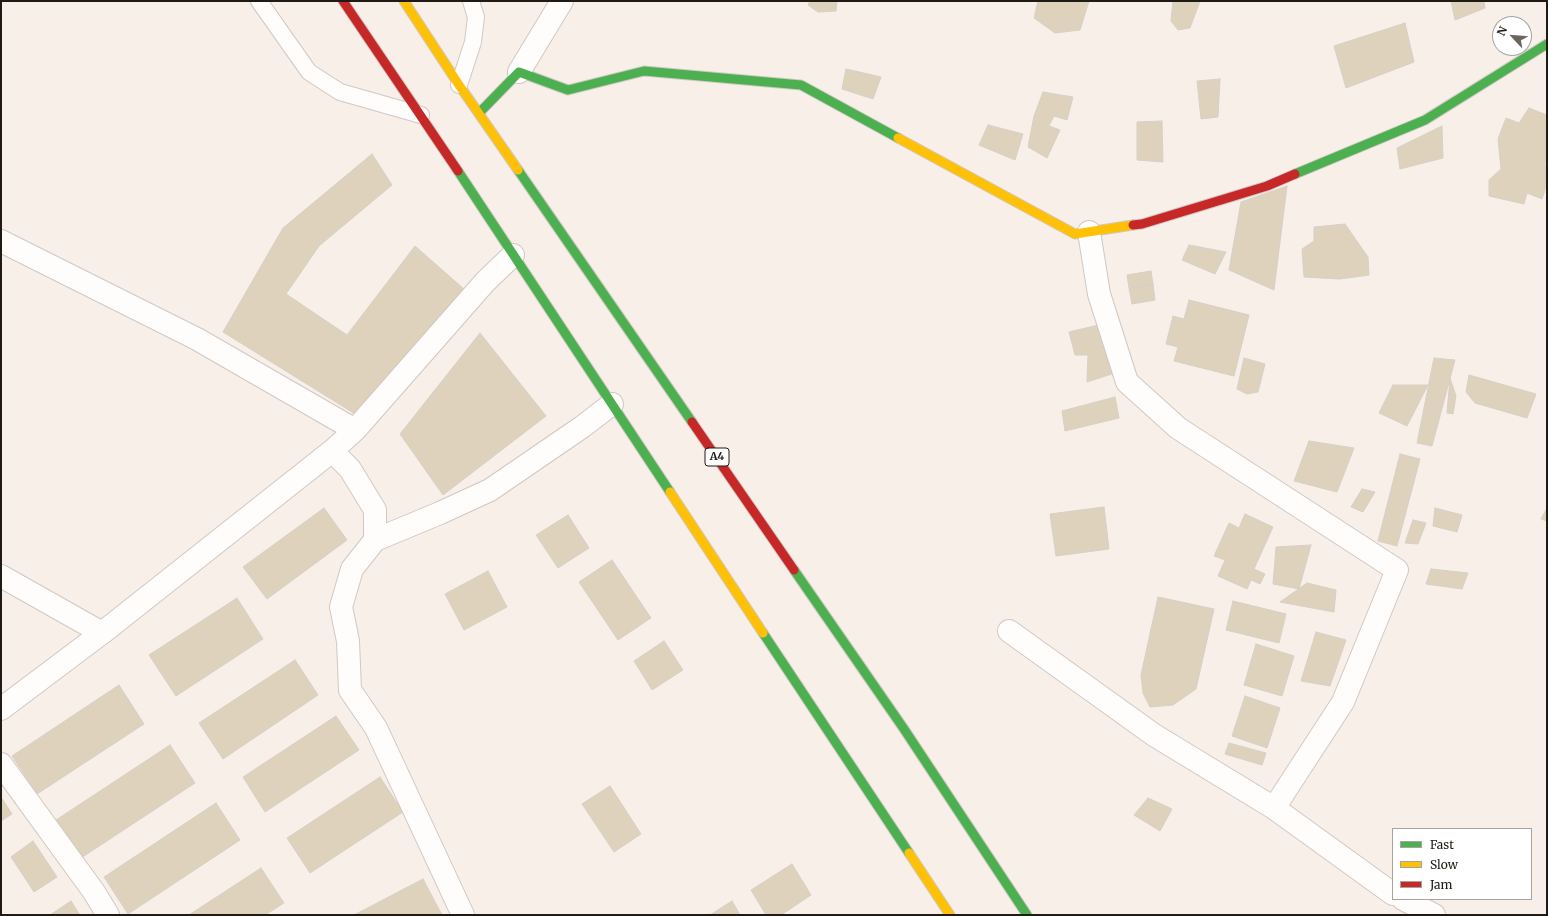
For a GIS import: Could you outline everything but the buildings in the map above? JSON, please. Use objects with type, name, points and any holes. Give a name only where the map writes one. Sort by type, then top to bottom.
[{"type":"main road","points":[[343,1],[421,115],[950,915]]},
{"type":"main road","name":"A4","points":[[404,1],[459,85],[480,112],[904,729],[1027,915]]},
{"type":"main road","points":[[480,112],[520,72],[568,90],[644,71],[801,85],[1075,234],[1142,224],[1267,186],[1425,120],[1547,44]]},
{"type":"street","points":[[520,72],[562,1]]},
{"type":"street","points":[[1089,232],[1099,294],[1127,382],[1178,428],[1397,570],[1343,702],[1274,808]]},
{"type":"street","points":[[1,241],[197,339],[355,430]]},
{"type":"street","points":[[1,709],[102,633],[332,451],[355,430],[485,282],[513,255]]},
{"type":"street","points":[[463,915],[376,728],[350,690],[348,641],[341,607],[352,568],[375,540],[490,490],[582,427],[612,404]]},
{"type":"street","points":[[332,451],[350,469],[375,510],[375,540]]},
{"type":"street","points":[[1,576],[102,633]]},
{"type":"street","points":[[1009,631],[1154,736],[1274,808],[1392,893]]},
{"type":"street","points":[[1,764],[94,892],[108,915]]},
{"type":"street","points":[[1405,900],[1434,915]]},
{"type":"lane","points":[[259,1],[309,72],[340,92],[421,115]]},
{"type":"lane","points":[[459,85],[473,42],[476,17],[471,1]]},
{"type":"traffic: fast","points":[[1295,174],[1425,120],[1547,44]]},
{"type":"traffic: fast","points":[[480,112],[519,72],[568,90],[644,71],[801,85],[898,138]]},
{"type":"traffic: fast","points":[[518,170],[692,422]]},
{"type":"traffic: fast","points":[[458,171],[670,492]]},
{"type":"traffic: fast","points":[[794,570],[904,729],[1027,915]]},
{"type":"traffic: fast","points":[[763,633],[909,853]]},
{"type":"traffic: slow","points":[[404,1],[459,85],[518,170]]},
{"type":"traffic: slow","points":[[898,138],[1075,234],[1133,225]]},
{"type":"traffic: slow","points":[[670,492],[763,633]]},
{"type":"traffic: slow","points":[[909,853],[950,915]]},
{"type":"traffic: jam","points":[[343,1],[458,171]]},
{"type":"traffic: jam","points":[[1133,225],[1142,224],[1267,186],[1295,174]]},
{"type":"traffic: jam","points":[[692,422],[794,570]]}]
